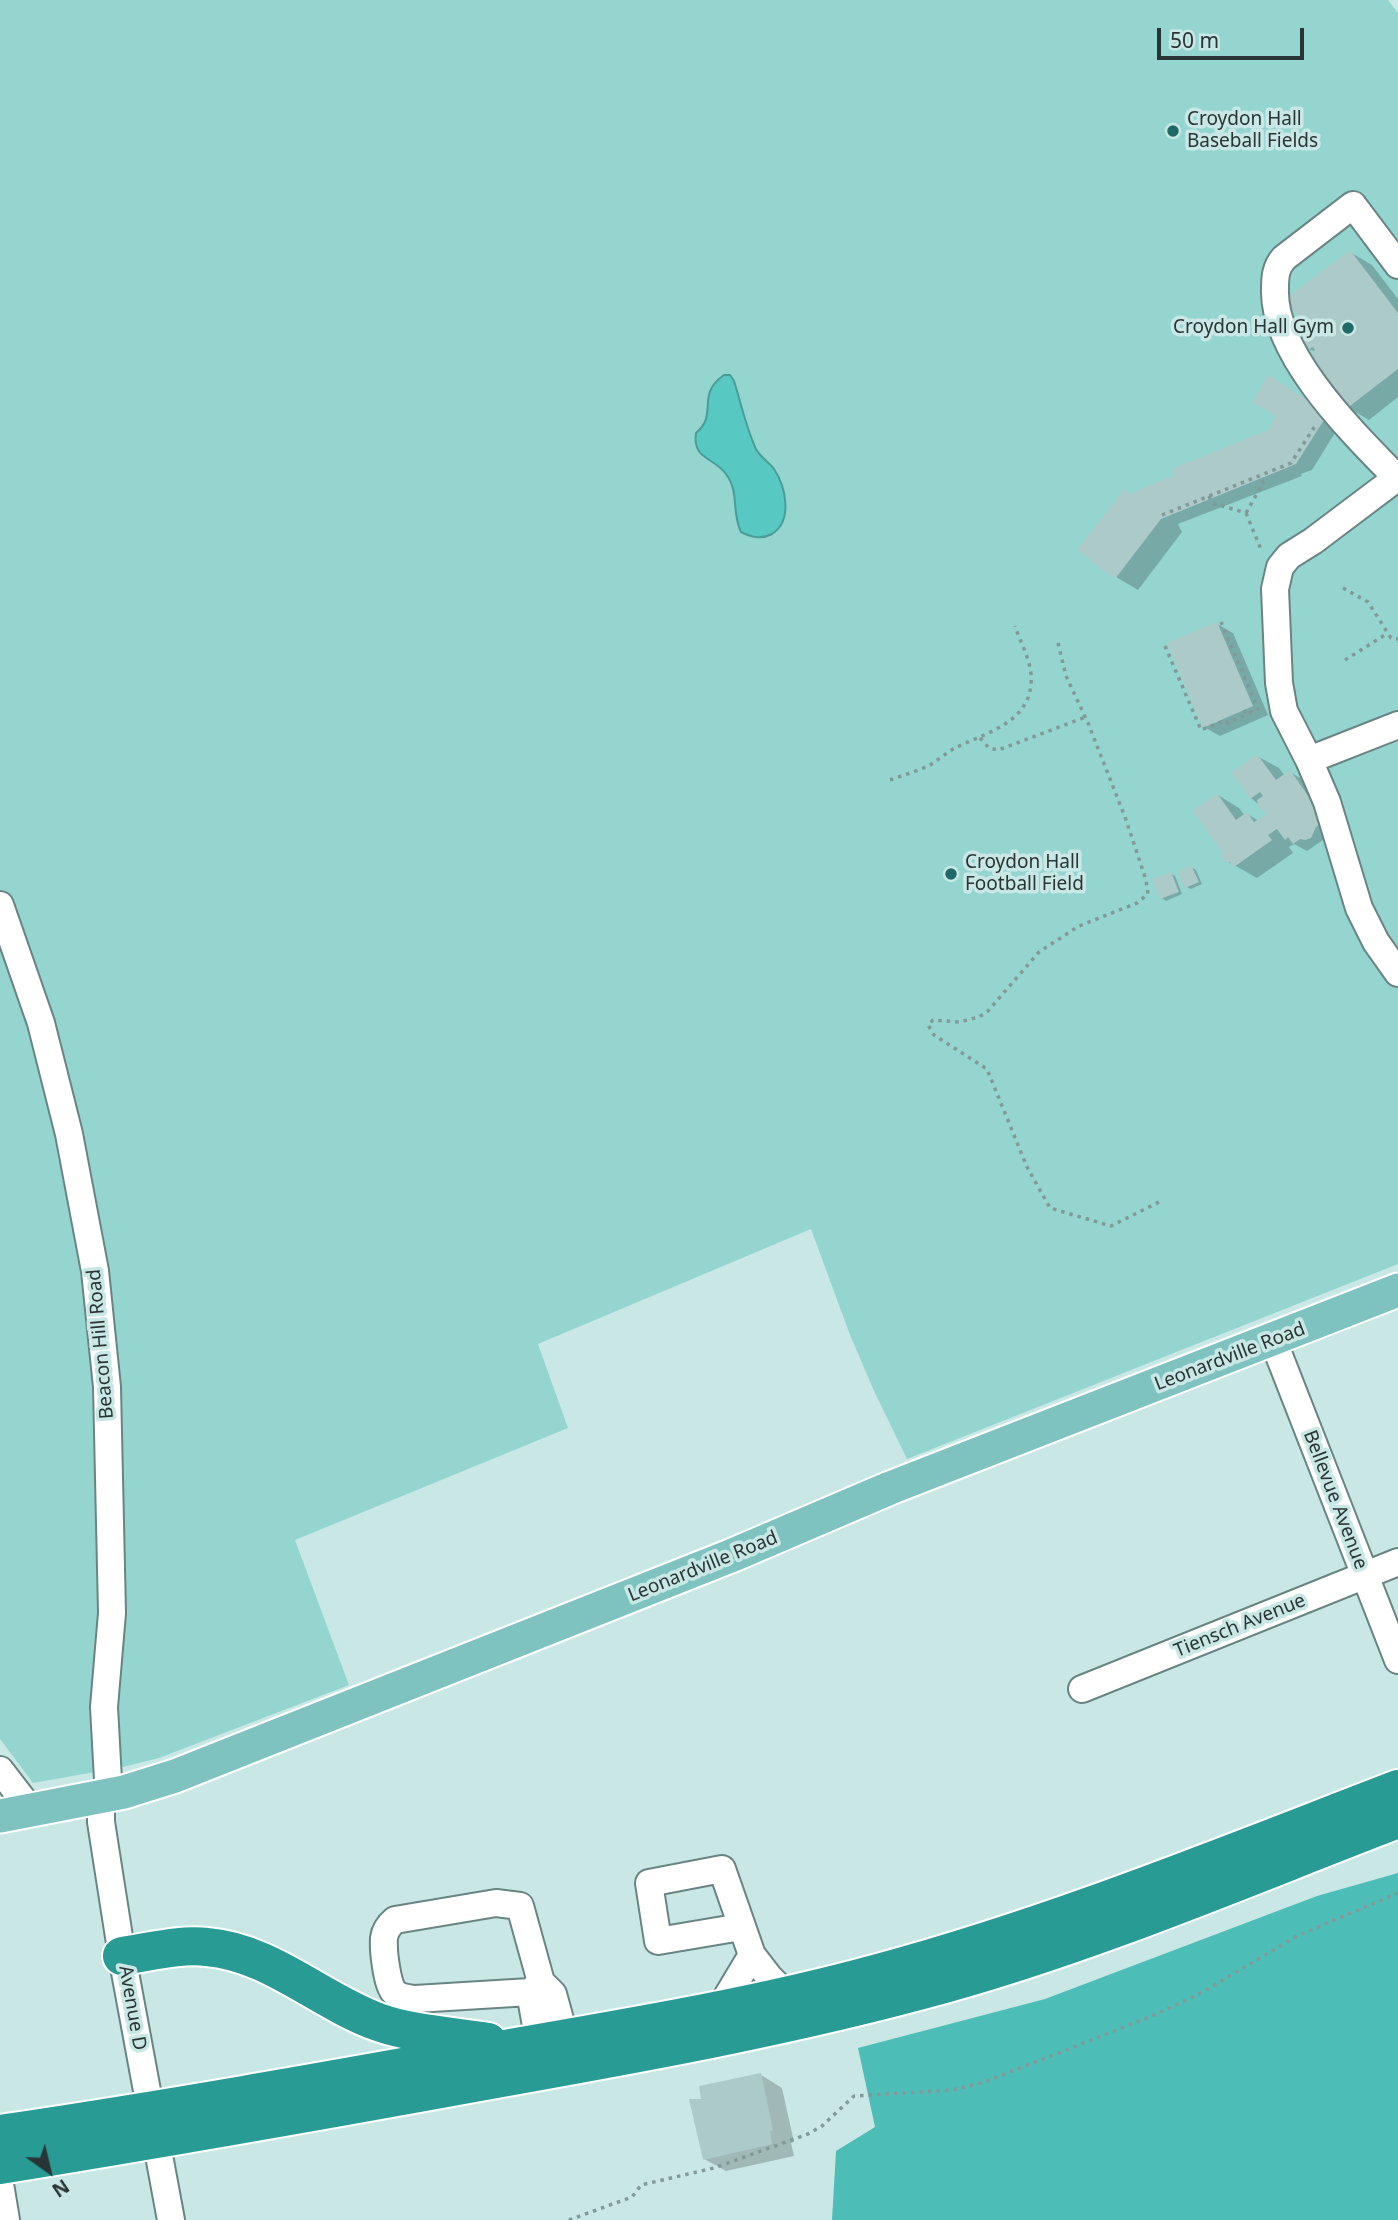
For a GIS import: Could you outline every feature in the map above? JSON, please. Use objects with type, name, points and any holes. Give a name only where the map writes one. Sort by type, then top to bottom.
[{"type":"highway","points":[[0,2165],[153,2126],[541,2042],[719,2010],[876,1974],[1102,1903],[1398,1789]]},
{"type":"highway","points":[[0,2134],[153,2126],[739,2034],[892,1998],[974,1975],[1088,1937],[1398,1819]]},
{"type":"highway","points":[[122,1956],[188,1946],[209,1947],[243,1955],[270,1966],[334,2002],[378,2022],[541,2042]]},
{"type":"main road","name":"Leonardville Road","points":[[15,1812],[143,1787],[221,1759],[721,1560],[890,1488],[1398,1290]]},
{"type":"street","points":[[1398,265],[1353,205],[1280,262],[1276,276],[1275,304],[1285,338],[1302,369],[1358,437],[1397,477],[1313,541],[1276,555],[1280,567],[1276,589],[1280,693],[1289,722],[1327,802],[1359,908],[1376,942],[1398,972]]},
{"type":"street","points":[[1309,760],[1398,725]]},
{"type":"street","name":"Beacon Hill Road","points":[[0,905],[12,933],[41,1023],[69,1134],[95,1271],[107,1387],[110,1458],[112,1613],[104,1707],[108,1780],[104,1796]]},
{"type":"street","name":"Bellevue Avenue","points":[[1273,1340],[1398,1660]]},
{"type":"street","name":"Tiensch Avenue","points":[[1082,1689],[1398,1562]]},
{"type":"street","points":[[0,1770],[15,1812]]},
{"type":"street","name":"Avenue D","points":[[104,1796],[101,1822],[122,1956],[171,2220]]},
{"type":"street","points":[[536,1987],[520,1906],[496,1903],[395,1920],[388,1926],[384,1939],[388,1983],[393,1991],[401,1997],[415,1999],[536,1987],[553,1994],[541,2042]]},
{"type":"street","points":[[741,1927],[752,1955],[787,1995]]},
{"type":"street","points":[[719,2010],[752,1955]]},
{"type":"street","points":[[0,2184],[6,2220]]},
{"type":"path","points":[[1162,516],[1291,463],[1320,419]]},
{"type":"path","points":[[1246,513],[1263,483],[1260,476]]},
{"type":"path","points":[[1209,496],[1212,503],[1246,513],[1276,555]]},
{"type":"path","points":[[1343,588],[1368,602],[1391,638],[1398,639]]},
{"type":"path","points":[[1221,622],[1258,709],[1228,723],[1226,720]]},
{"type":"path","points":[[890,780],[930,765],[956,748],[996,731],[1013,718],[1026,702],[1030,691],[1030,666],[1014,626]]},
{"type":"path","points":[[1345,660],[1388,633]]},
{"type":"path","points":[[1058,643],[1066,676],[1086,717],[1125,817],[1148,894],[1137,903],[1079,926],[1039,952],[984,1014],[960,1022],[933,1020],[928,1025],[934,1035],[987,1069],[1027,1167],[1050,1208],[1111,1226],[1161,1201]]},
{"type":"path","points":[[1165,646],[1201,730],[1232,717],[1231,715]]},
{"type":"path","points":[[1244,710],[1252,712]]},
{"type":"path","points":[[980,738],[989,748],[998,750],[1086,717]]},
{"type":"path","points":[[569,2220],[632,2197],[641,2185],[714,2168],[808,2134],[822,2126],[854,2096],[967,2088],[1116,2031],[1181,2003],[1297,1936],[1398,1894]]},
{"type":"shaded area","points":[[0,0],[1388,0],[1398,13],[1398,1264],[907,1459],[850,1335],[811,1229],[538,1344],[568,1428],[295,1540],[349,1685],[159,1758],[33,1783],[0,1739]]},
{"type":"shaded area","points":[[724,375],[730,375],[734,381],[756,449],[774,469],[782,485],[785,503],[783,521],[772,534],[764,537],[741,532],[730,481],[721,468],[697,448],[696,433],[706,419],[708,397],[715,382]]},
{"type":"shaded area","points":[[1398,1873],[1398,2220],[832,2220],[836,2151],[875,2127],[858,2048],[1045,1999],[1317,1896]]},
{"type":"building","points":[[1350,250],[1398,313],[1398,369],[1346,409],[1338,398],[1296,464],[1161,519],[1115,579],[1077,550],[1124,489],[1130,494],[1174,475],[1171,469],[1268,430],[1276,416],[1252,402],[1268,375],[1321,409],[1307,357],[1315,350],[1313,347],[1308,350],[1294,331],[1304,324],[1285,299]]},
{"type":"building","points":[[1217,622],[1253,706],[1203,728],[1167,643]]},
{"type":"building","points":[[1257,754],[1276,780],[1290,770],[1321,814],[1323,822],[1316,827],[1311,838],[1300,839],[1293,844],[1288,837],[1285,840],[1277,829],[1268,835],[1272,840],[1234,867],[1230,862],[1225,862],[1222,852],[1193,811],[1217,793],[1236,820],[1247,812],[1254,822],[1267,814],[1258,806],[1257,800],[1263,796],[1260,792],[1250,799],[1231,773]]},
{"type":"building","points":[[1191,865],[1199,882],[1185,888],[1178,872]]},
{"type":"building","points":[[1171,872],[1179,892],[1160,899],[1152,879]]},
{"type":"building","points":[[761,2073],[773,2130],[770,2131],[772,2144],[703,2160],[689,2099],[701,2099],[699,2086]]},
{"type":"place","name":"Croydon Hall Baseball Fields","points":[[1173,131]]},
{"type":"place","name":"Croydon Hall Gym","points":[[1348,328]]},
{"type":"place","name":"Croydon Hall Football Field","points":[[951,874]]}]
